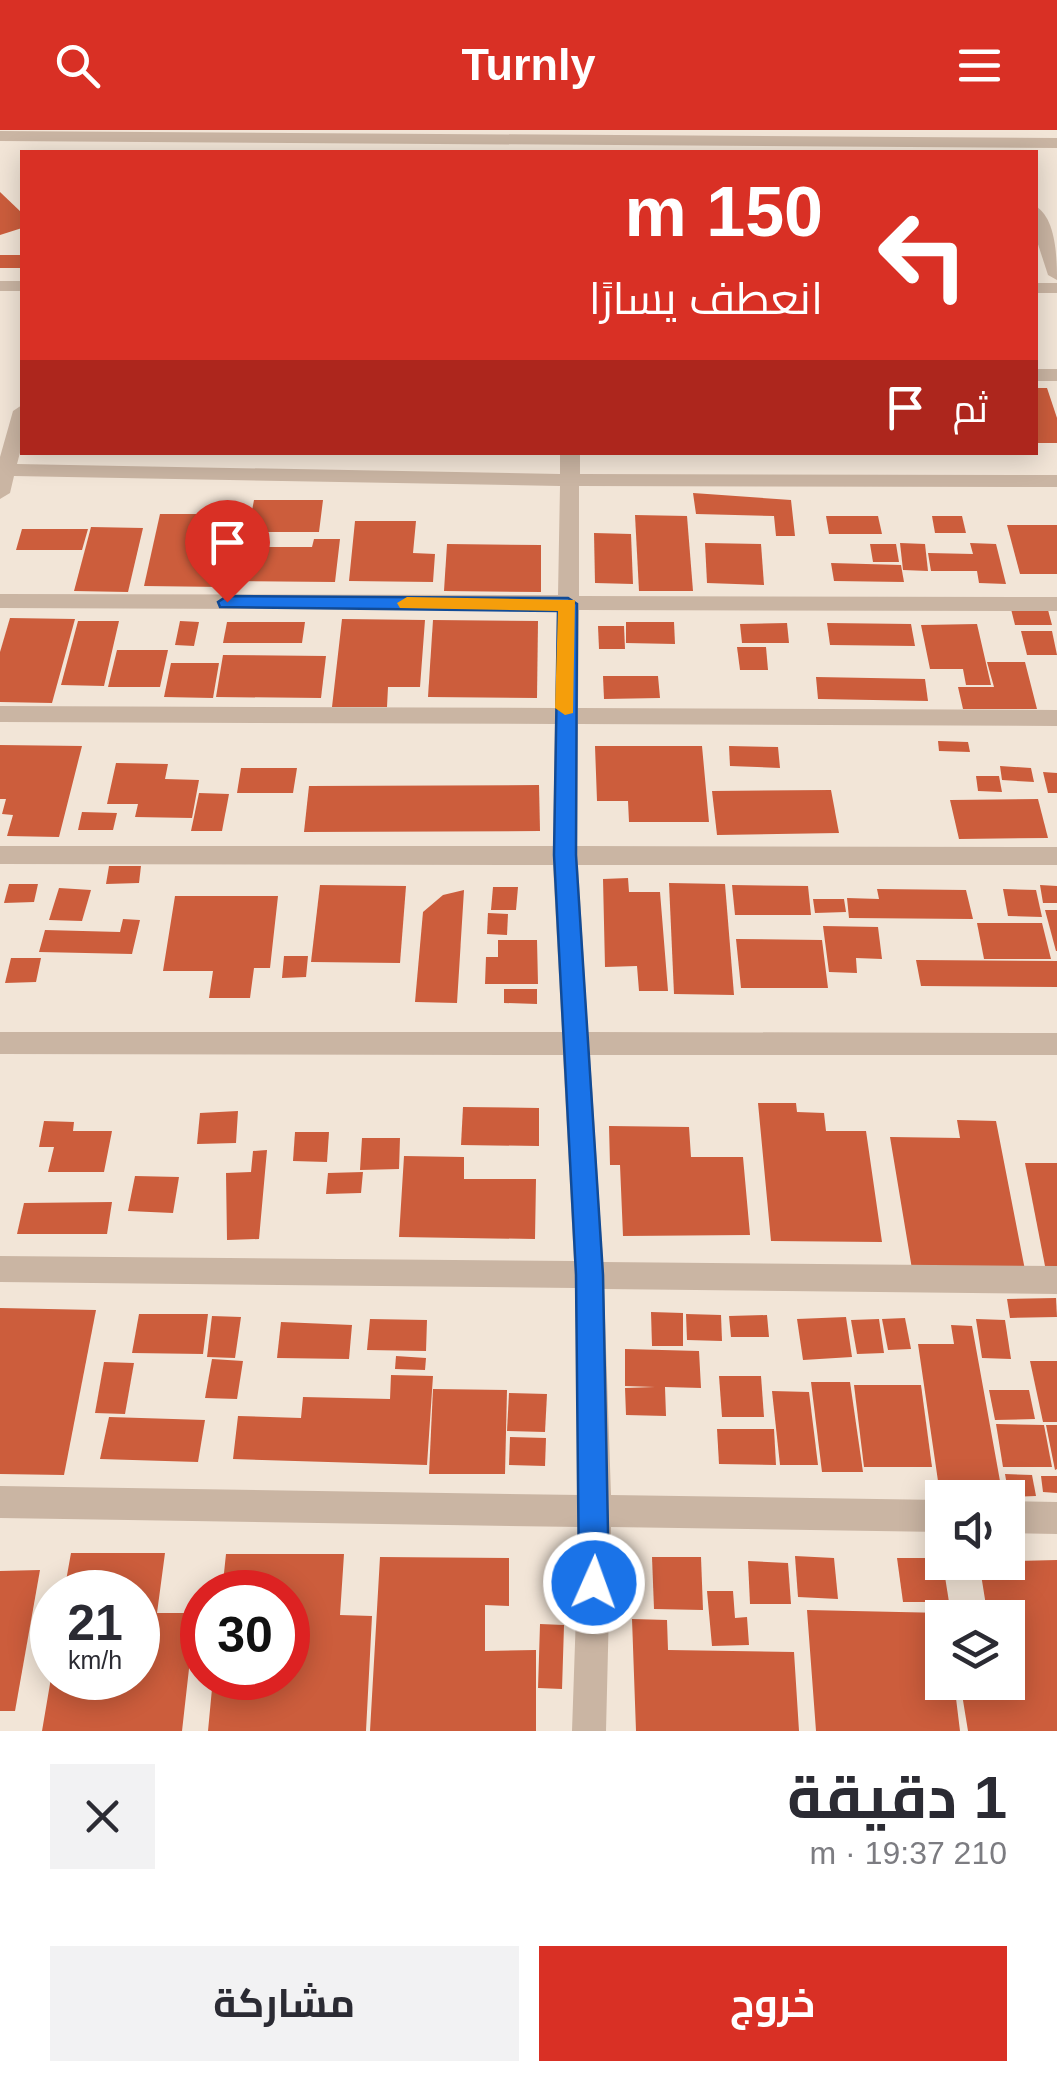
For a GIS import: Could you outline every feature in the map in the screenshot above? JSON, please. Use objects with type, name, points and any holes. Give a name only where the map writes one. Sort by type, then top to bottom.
[{"type":"street","points":[[0,136],[558,145],[1057,143]]},
{"type":"street","points":[[1038,222],[1057,274]]},
{"type":"street","points":[[0,493],[20,418]]},
{"type":"street","points":[[4,470],[570,466],[1057,481]]},
{"type":"street","points":[[570,466],[565,855],[590,1275],[596,1509],[590,1731]]},
{"type":"street","points":[[0,601],[1057,604]]},
{"type":"street","points":[[0,714],[1057,718]]},
{"type":"street","points":[[0,854],[1057,856]]},
{"type":"street","points":[[0,1042],[576,1047],[1057,1044]]},
{"type":"street","points":[[0,1269],[1057,1280]]},
{"type":"street","points":[[0,1502],[925,1516]]},
{"type":"street","points":[[1025,1517],[1057,1518]]},
{"type":"building","points":[[0,192],[20,211],[20,229],[0,235]]},
{"type":"building","points":[[0,255],[20,255],[20,268],[0,268]]},
{"type":"building","points":[[1038,388],[1047,388],[1057,418],[1057,443],[1038,443]]},
{"type":"building","points":[[693,493],[791,500],[795,536],[776,536],[774,516],[696,514]]},
{"type":"building","points":[[254,500],[323,500],[319,532],[248,532]]},
{"type":"building","points":[[160,514],[236,514],[223,587],[144,586]]},
{"type":"building","points":[[635,515],[687,516],[693,591],[639,591]]},
{"type":"building","points":[[826,516],[878,516],[882,534],[829,534]]},
{"type":"building","points":[[932,516],[962,516],[966,533],[935,533]]},
{"type":"building","points":[[355,521],[416,521],[413,553],[435,554],[433,582],[349,581]]},
{"type":"building","points":[[1007,525],[1057,525],[1057,574],[1020,574]]},
{"type":"building","points":[[91,527],[143,528],[128,592],[74,591]]},
{"type":"building","points":[[22,529],[88,529],[82,550],[16,550]]},
{"type":"building","points":[[594,533],[631,534],[633,584],[595,583]]},
{"type":"building","points":[[243,538],[268,538],[267,547],[312,547],[314,539],[340,539],[335,582],[236,581]]},
{"type":"building","points":[[705,543],[761,544],[764,585],[707,583]]},
{"type":"building","points":[[900,543],[925,544],[928,571],[903,570]]},
{"type":"building","points":[[970,543],[996,544],[1006,584],[979,583],[977,571],[931,571],[928,553],[973,554]]},
{"type":"building","points":[[447,544],[541,545],[541,592],[444,591]]},
{"type":"building","points":[[870,544],[896,544],[899,562],[873,562]]},
{"type":"building","points":[[831,563],[901,565],[904,582],[834,581]]},
{"type":"building","points":[[1011,609],[1048,610],[1052,625],[1015,625]]},
{"type":"building","points":[[10,618],[75,619],[52,703],[0,702],[0,652]]},
{"type":"building","points":[[342,619],[425,620],[420,687],[388,687],[387,707],[332,707]]},
{"type":"building","points":[[433,620],[538,621],[537,698],[428,697]]},
{"type":"building","points":[[78,621],[119,621],[104,686],[61,685]]},
{"type":"building","points":[[180,621],[199,622],[194,646],[175,645]]},
{"type":"building","points":[[227,622],[305,622],[302,643],[223,643]]},
{"type":"building","points":[[626,622],[674,622],[675,644],[626,643]]},
{"type":"building","points":[[787,623],[789,643],[742,643],[740,624]]},
{"type":"building","points":[[827,623],[911,624],[915,646],[830,645]]},
{"type":"building","points":[[977,624],[991,685],[966,685],[963,669],[930,669],[921,625]]},
{"type":"building","points":[[598,626],[624,626],[625,649],[599,649]]},
{"type":"building","points":[[1021,631],[1052,631],[1057,655],[1027,655]]},
{"type":"building","points":[[737,647],[766,647],[768,670],[740,670]]},
{"type":"building","points":[[117,650],[168,650],[160,687],[108,687]]},
{"type":"building","points":[[223,655],[326,656],[321,698],[216,697]]},
{"type":"building","points":[[987,662],[1025,662],[1037,709],[963,709],[958,687],[994,687]]},
{"type":"building","points":[[171,663],[219,663],[213,698],[164,697]]},
{"type":"building","points":[[603,676],[658,676],[660,698],[604,699]]},
{"type":"building","points":[[816,677],[925,679],[928,701],[818,699]]},
{"type":"building","points":[[938,741],[968,742],[970,752],[939,751]]},
{"type":"building","points":[[0,745],[82,746],[59,837],[7,836],[13,815],[2,814],[6,799],[0,799]]},
{"type":"building","points":[[595,746],[702,746],[709,822],[629,822],[628,801],[597,801]]},
{"type":"building","points":[[729,746],[778,747],[780,768],[730,766]]},
{"type":"building","points":[[116,763],[168,764],[165,779],[199,780],[192,818],[135,817],[138,804],[107,804]]},
{"type":"building","points":[[1000,766],[1031,768],[1034,782],[1002,780]]},
{"type":"building","points":[[241,768],[297,768],[293,793],[237,793]]},
{"type":"building","points":[[1043,772],[1057,773],[1057,793],[1048,793]]},
{"type":"building","points":[[976,776],[999,776],[1002,792],[978,791]]},
{"type":"building","points":[[539,785],[540,831],[304,832],[309,786]]},
{"type":"building","points":[[831,790],[839,833],[717,835],[712,791]]},
{"type":"building","points":[[199,793],[229,794],[222,831],[191,831]]},
{"type":"building","points":[[1038,799],[1048,838],[959,839],[950,800]]},
{"type":"building","points":[[82,812],[117,813],[113,830],[78,830]]},
{"type":"building","points":[[109,866],[141,866],[139,883],[106,884]]},
{"type":"building","points":[[628,878],[629,892],[660,892],[668,991],[639,991],[637,966],[605,967],[603,879]]},
{"type":"building","points":[[669,883],[725,884],[734,995],[674,994]]},
{"type":"building","points":[[9,884],[38,884],[34,902],[4,903]]},
{"type":"building","points":[[320,885],[406,886],[400,963],[311,962]]},
{"type":"building","points":[[732,885],[808,886],[811,915],[735,915]]},
{"type":"building","points":[[1040,885],[1057,886],[1057,903],[1043,903]]},
{"type":"building","points":[[493,887],[518,887],[516,910],[491,910]]},
{"type":"building","points":[[59,888],[91,890],[82,921],[49,920]]},
{"type":"building","points":[[877,889],[966,890],[973,919],[849,918],[847,898],[879,899]]},
{"type":"building","points":[[1003,889],[1036,890],[1042,917],[1008,916]]},
{"type":"building","points":[[464,890],[457,1003],[415,1002],[423,912],[443,895]]},
{"type":"building","points":[[175,896],[278,896],[270,968],[254,968],[250,998],[209,998],[213,971],[163,971]]},
{"type":"building","points":[[813,899],[844,899],[846,912],[815,913]]},
{"type":"building","points":[[1045,910],[1057,910],[1057,951],[1056,951]]},
{"type":"building","points":[[488,913],[508,914],[507,935],[487,934]]},
{"type":"building","points":[[123,919],[140,920],[132,954],[39,952],[45,930],[120,932]]},
{"type":"building","points":[[977,923],[1042,923],[1051,959],[984,959]]},
{"type":"building","points":[[823,926],[878,927],[882,959],[856,958],[857,973],[829,972]]},
{"type":"building","points":[[736,939],[822,940],[828,988],[741,988]]},
{"type":"building","points":[[498,940],[537,940],[538,984],[485,984],[486,957],[498,957]]},
{"type":"building","points":[[284,956],[308,956],[306,977],[282,978]]},
{"type":"building","points":[[11,958],[41,958],[36,982],[5,983]]},
{"type":"building","points":[[916,960],[1057,961],[1057,987],[921,986]]},
{"type":"building","points":[[504,989],[537,989],[537,1004],[504,1003]]},
{"type":"building","points":[[758,1103],[796,1103],[797,1112],[824,1113],[826,1131],[866,1131],[882,1242],[771,1241]]},
{"type":"building","points":[[463,1107],[539,1108],[539,1146],[461,1145]]},
{"type":"building","points":[[238,1111],[236,1143],[197,1144],[200,1113]]},
{"type":"building","points":[[957,1120],[996,1121],[1025,1270],[912,1269],[890,1137],[960,1138]]},
{"type":"building","points":[[44,1121],[74,1122],[73,1131],[112,1131],[104,1172],[48,1172],[54,1147],[39,1147]]},
{"type":"building","points":[[609,1126],[689,1127],[691,1157],[743,1157],[750,1235],[623,1236],[620,1165],[610,1165]]},
{"type":"building","points":[[295,1132],[329,1132],[327,1162],[293,1161]]},
{"type":"building","points":[[362,1138],[400,1138],[399,1169],[360,1170]]},
{"type":"building","points":[[267,1150],[259,1239],[227,1240],[226,1173],[251,1172],[253,1151]]},
{"type":"building","points":[[404,1156],[464,1157],[464,1179],[536,1179],[535,1239],[399,1237]]},
{"type":"building","points":[[1025,1163],[1057,1163],[1057,1271],[1046,1271]]},
{"type":"building","points":[[363,1172],[361,1193],[326,1194],[328,1173]]},
{"type":"building","points":[[135,1176],[179,1177],[173,1213],[128,1211]]},
{"type":"building","points":[[112,1202],[107,1234],[17,1234],[24,1203]]},
{"type":"building","points":[[1056,1298],[1057,1317],[1010,1318],[1007,1299]]},
{"type":"building","points":[[0,1308],[96,1310],[64,1475],[0,1474]]},
{"type":"building","points":[[651,1312],[683,1313],[683,1346],[652,1346]]},
{"type":"building","points":[[139,1314],[208,1314],[203,1354],[132,1353]]},
{"type":"building","points":[[686,1314],[721,1315],[722,1341],[687,1340]]},
{"type":"building","points":[[767,1315],[769,1337],[731,1337],[729,1316]]},
{"type":"building","points":[[212,1316],[241,1317],[235,1358],[207,1357]]},
{"type":"building","points":[[846,1317],[852,1357],[803,1360],[797,1319]]},
{"type":"building","points":[[905,1318],[911,1349],[888,1350],[882,1319]]},
{"type":"building","points":[[370,1319],[427,1320],[426,1351],[367,1350]]},
{"type":"building","points":[[879,1319],[884,1353],[857,1354],[851,1320]]},
{"type":"building","points":[[976,1319],[1005,1320],[1011,1359],[982,1358]]},
{"type":"building","points":[[281,1322],[352,1325],[349,1359],[277,1358]]},
{"type":"building","points":[[951,1325],[972,1326],[1000,1480],[938,1480],[918,1344],[954,1344]]},
{"type":"building","points":[[625,1349],[699,1351],[701,1388],[665,1387],[666,1416],[626,1415],[625,1388],[655,1387],[625,1386]]},
{"type":"building","points":[[396,1356],[426,1358],[425,1370],[395,1369]]},
{"type":"building","points":[[212,1359],[243,1361],[237,1399],[205,1398]]},
{"type":"building","points":[[1030,1361],[1057,1361],[1057,1422],[1043,1422]]},
{"type":"building","points":[[104,1362],[134,1363],[125,1414],[95,1413]]},
{"type":"building","points":[[391,1375],[433,1376],[427,1465],[233,1459],[238,1416],[301,1418],[303,1397],[390,1399]]},
{"type":"building","points":[[719,1376],[761,1376],[764,1417],[722,1417]]},
{"type":"building","points":[[811,1382],[850,1382],[863,1472],[822,1472]]},
{"type":"building","points":[[854,1385],[921,1385],[932,1467],[864,1467]]},
{"type":"building","points":[[433,1389],[507,1390],[505,1474],[429,1474]]},
{"type":"building","points":[[989,1390],[1029,1390],[1035,1419],[995,1420]]},
{"type":"building","points":[[772,1391],[809,1392],[818,1465],[780,1465]]},
{"type":"building","points":[[509,1393],[547,1394],[545,1432],[507,1431]]},
{"type":"building","points":[[109,1417],[205,1420],[198,1462],[100,1459]]},
{"type":"building","points":[[996,1424],[1044,1425],[1052,1467],[1003,1467]]},
{"type":"building","points":[[1046,1425],[1057,1425],[1055,1470]]},
{"type":"building","points":[[717,1429],[774,1429],[776,1465],[719,1464]]},
{"type":"building","points":[[510,1437],[546,1438],[545,1466],[509,1465]]},
{"type":"building","points":[[1005,1474],[1032,1475],[1036,1496],[1025,1496],[1025,1480],[1006,1480]]},
{"type":"building","points":[[1041,1476],[1057,1476],[1057,1493],[1043,1492]]},
{"type":"building","points":[[71,1553],[165,1553],[160,1590],[160,1570],[68,1570]]},
{"type":"building","points":[[226,1554],[344,1554],[340,1615],[372,1616],[366,1731],[208,1731],[211,1700],[310,1700],[310,1570],[224,1570]]},
{"type":"building","points":[[795,1556],[834,1558],[838,1599],[798,1597]]},
{"type":"building","points":[[380,1557],[509,1558],[509,1606],[485,1605],[485,1651],[536,1650],[536,1731],[370,1731]]},
{"type":"building","points":[[652,1557],[701,1557],[703,1610],[654,1609]]},
{"type":"building","points":[[897,1558],[925,1558],[925,1580],[946,1580],[949,1600],[903,1602]]},
{"type":"building","points":[[1057,1560],[1057,1731],[968,1731],[963,1700],[1025,1700],[1025,1600],[985,1600],[982,1580],[1025,1580],[1025,1561]]},
{"type":"building","points":[[748,1561],[788,1563],[791,1604],[750,1604]]},
{"type":"building","points":[[30,1570],[30,1626],[15,1711],[0,1711],[0,1571]]},
{"type":"building","points":[[707,1591],[733,1591],[735,1618],[747,1617],[749,1645],[712,1646]]},
{"type":"building","points":[[807,1610],[925,1613],[925,1700],[956,1700],[960,1731],[816,1731]]},
{"type":"building","points":[[160,1613],[180,1613],[180,1700],[185,1700],[182,1731],[42,1731],[47,1700],[160,1700]]},
{"type":"building","points":[[632,1619],[667,1620],[668,1650],[794,1652],[799,1731],[636,1731]]},
{"type":"building","points":[[540,1624],[564,1625],[562,1689],[538,1688]]},
{"type":"slow traffic","points":[[407,603],[568,604],[565,708]]},
{"type":"route","points":[[227,602],[568,604],[565,855],[590,1275],[594,1583]]}]
